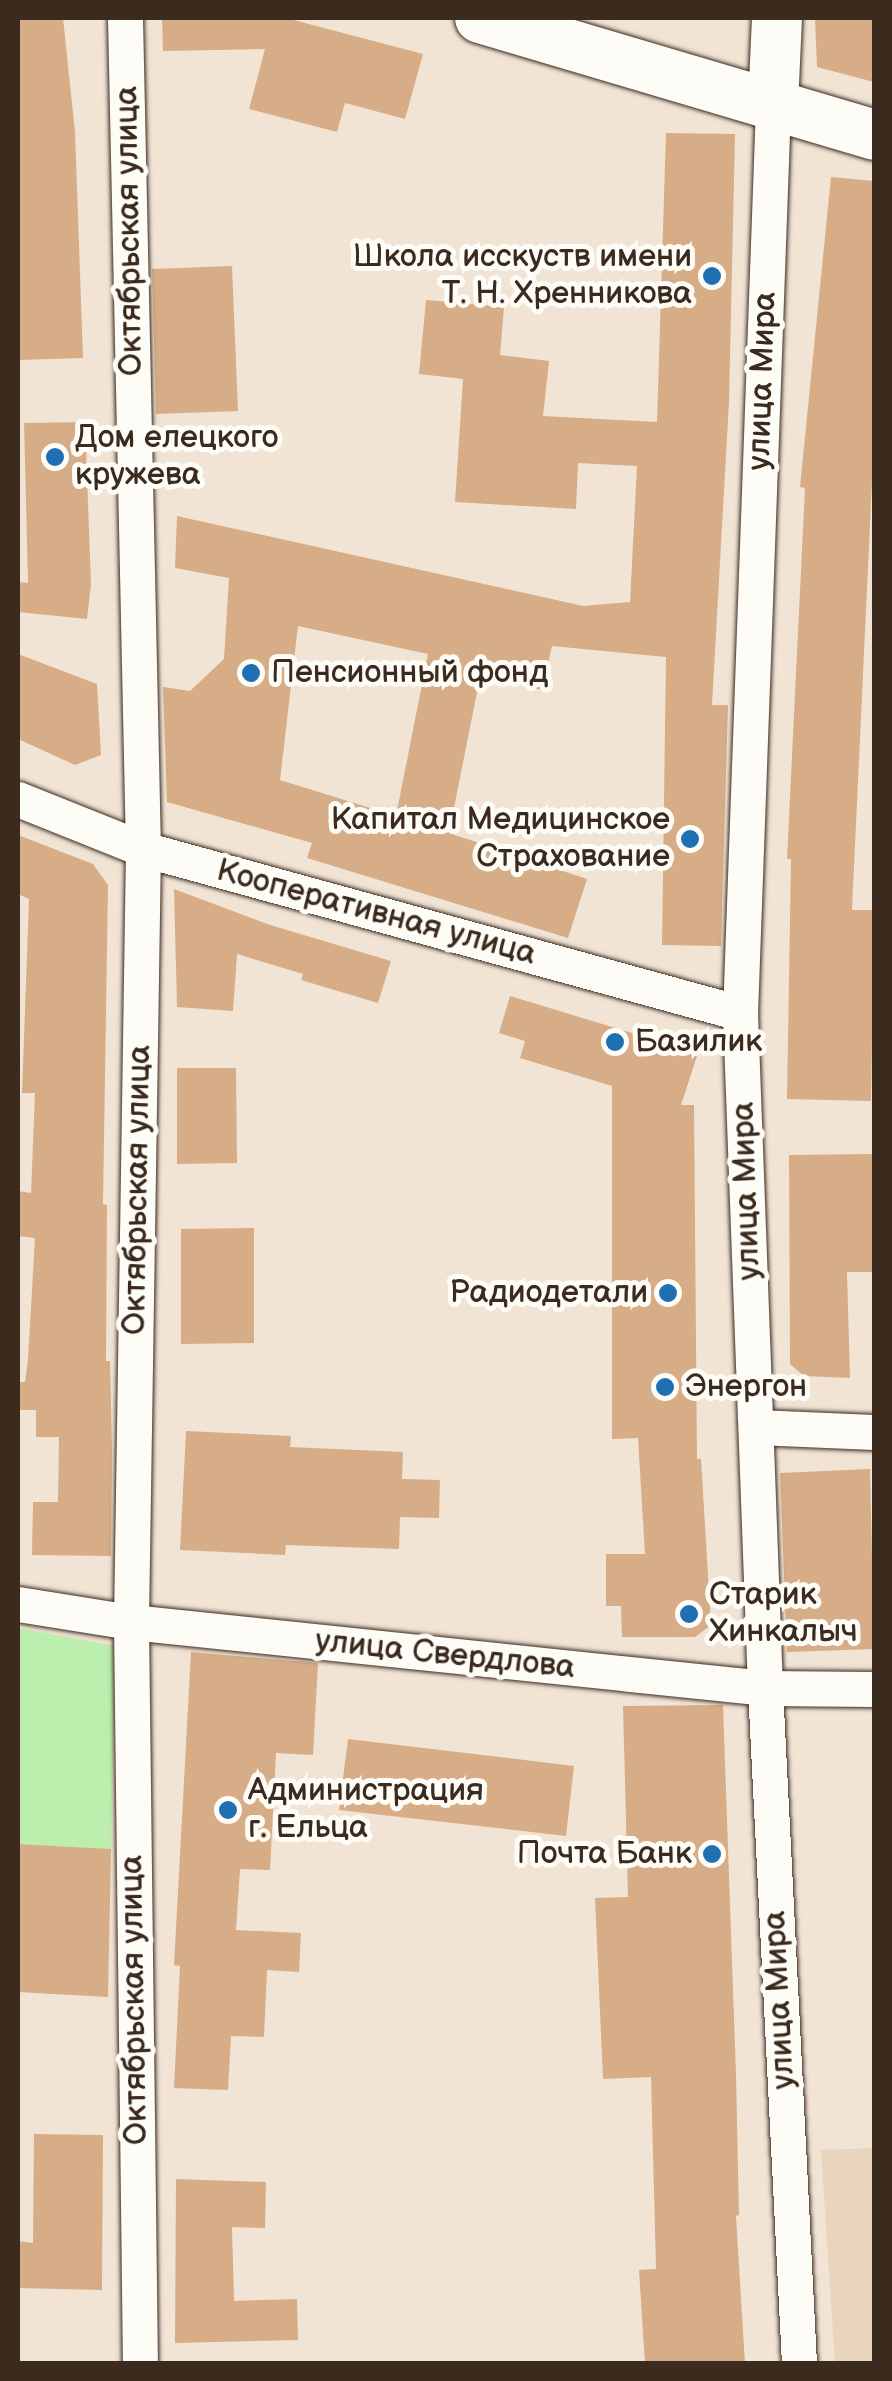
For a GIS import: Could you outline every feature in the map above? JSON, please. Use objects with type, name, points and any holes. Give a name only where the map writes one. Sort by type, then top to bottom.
[{"type":"main road","points":[[480,18],[874,134]]},
{"type":"main road","name":"улица Мира","points":[[772,106],[776,18]]},
{"type":"street","name":"Октябрьская улица","points":[[125,18],[143,849],[131,1622],[140,2364]]},
{"type":"street","name":"улица Мира","points":[[772,106],[740,1013],[765,1688],[799,2364]]},
{"type":"street","name":"Кооперативная улица","points":[[18,799],[143,849],[740,1013]]},
{"type":"street","points":[[756,1426],[874,1432]]},
{"type":"street","name":"улица Свердлова","points":[[18,1604],[131,1622],[765,1688],[874,1689]]},
{"type":"shaded area","points":[[874,2148],[874,2363],[835,2363],[821,2150]]},
{"type":"green space","points":[[18,1628],[115,1646],[111,1849],[18,1844]]},
{"type":"building","points":[[18,18],[63,18],[75,132],[83,358],[19,360]]},
{"type":"building","points":[[162,18],[286,18],[423,54],[405,119],[345,103],[337,132],[249,109],[265,49],[163,51]]},
{"type":"building","points":[[815,18],[874,18],[874,82],[817,67]]},
{"type":"building","points":[[666,133],[735,134],[729,402],[712,705],[728,705],[721,946],[662,945],[666,657],[552,646],[542,690],[480,677],[449,833],[587,879],[568,938],[307,858],[312,843],[167,802],[163,687],[190,691],[224,659],[229,578],[175,568],[177,516],[583,606],[630,602],[637,466],[578,463],[576,509],[455,502],[463,379],[419,374],[426,300],[504,307],[500,355],[549,361],[543,416],[657,422]],"holes":[[[298,626],[428,654],[396,816],[280,780]]]},
{"type":"building","points":[[831,177],[874,181],[874,439],[852,910],[874,910],[871,1101],[787,1099],[791,859],[787,859],[805,488],[800,487]]},
{"type":"building","points":[[232,266],[238,411],[156,414],[152,269]]},
{"type":"building","points":[[85,422],[91,584],[87,619],[18,612],[18,582],[28,583],[24,423]]},
{"type":"building","points":[[18,654],[97,684],[101,755],[75,765],[18,739]]},
{"type":"building","points":[[18,835],[93,864],[108,885],[103,1204],[107,1205],[111,1556],[32,1555],[33,1502],[58,1502],[59,1437],[36,1437],[36,1410],[18,1410],[18,1382],[25,1382],[28,1359],[35,1238],[18,1236],[18,1191],[31,1193],[35,1093],[22,1093],[29,899],[18,894]]},
{"type":"building","points":[[174,889],[270,925],[391,961],[378,1003],[301,980],[303,974],[237,954],[233,1011],[177,1007]]},
{"type":"building","points":[[510,996],[698,1053],[681,1105],[694,1105],[697,1459],[701,1459],[711,1625],[695,1637],[622,1637],[621,1606],[606,1606],[606,1554],[645,1554],[638,1438],[612,1439],[612,1086],[520,1058],[525,1041],[499,1033]]},
{"type":"building","points":[[177,1068],[236,1068],[237,1163],[177,1164]]},
{"type":"building","points":[[874,1154],[874,1272],[847,1272],[850,1378],[804,1376],[790,1364],[789,1155]]},
{"type":"building","points":[[254,1228],[254,1343],[181,1344],[181,1229]]},
{"type":"building","points":[[186,1431],[291,1436],[290,1447],[403,1452],[402,1479],[440,1480],[439,1518],[400,1517],[399,1549],[286,1545],[285,1555],[180,1550]]},
{"type":"building","points":[[870,1469],[874,1649],[787,1652],[780,1473]]},
{"type":"building","points":[[191,1652],[318,1663],[313,1755],[276,1753],[270,1870],[240,1869],[236,1930],[301,1933],[299,1972],[267,1970],[264,2037],[231,2036],[228,2090],[174,2088],[180,1966],[174,1965]]},
{"type":"building","points":[[723,1705],[736,2075],[736,2216],[745,2364],[645,2364],[639,2270],[656,2269],[651,2077],[603,2079],[595,1898],[628,1897],[623,1706]]},
{"type":"building","points":[[348,1739],[574,1766],[566,1836],[339,1810]]},
{"type":"building","points":[[18,1844],[111,1849],[108,1997],[18,1992]]},
{"type":"building","points":[[34,2134],[103,2135],[102,2290],[18,2288],[18,2241],[33,2243]]},
{"type":"building","points":[[176,2179],[266,2182],[265,2228],[232,2227],[234,2301],[297,2299],[298,2340],[175,2343]]},
{"type":"place","name":"Школа исскуств имени Т. Н. Хренникова","points":[[712,276]]},
{"type":"place","name":"Дом елецкого кружева","points":[[55,457]]},
{"type":"place","name":"Пенсионный фонд","points":[[251,673]]},
{"type":"place","name":"Капитал Медицинское Страхование","points":[[690,839]]},
{"type":"place","name":"Базилик","points":[[615,1042]]},
{"type":"place","name":"Радиодетали","points":[[668,1293]]},
{"type":"place","name":"Энергон","points":[[665,1387]]},
{"type":"place","name":"Старик Хинкалыч","points":[[689,1614]]},
{"type":"place","name":"Администрация г. Ельца","points":[[228,1810]]},
{"type":"place","name":"Почта Банк","points":[[712,1854]]}]
